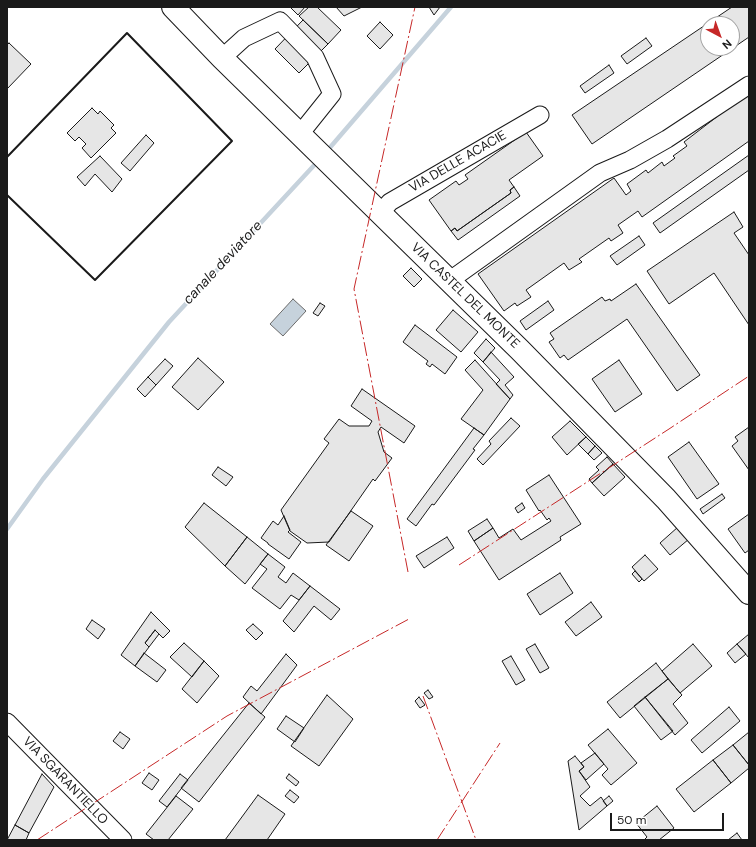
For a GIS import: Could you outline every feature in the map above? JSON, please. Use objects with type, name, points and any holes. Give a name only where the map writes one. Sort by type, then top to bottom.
[{"type":"main road","name":"VIA CASTEL DEL MONTE","points":[[174,7],[222,58],[520,350],[666,499],[749,593]]},
{"type":"street","points":[[222,58],[244,38],[280,21],[315,57],[332,94],[315,149]]},
{"type":"street","points":[[449,280],[600,173],[630,160],[667,140],[749,84]]},
{"type":"street","name":"VIA DELLE ACACIE","points":[[380,213],[390,202],[540,115]]},
{"type":"street","name":"VIA SGARANTIELLO","points":[[7,722],[123,840]]},
{"type":"shaded area","points":[[293,299],[306,311],[283,336],[270,324]]},
{"type":"building","points":[[305,7],[298,15],[291,8]]},
{"type":"building","points":[[309,7],[317,7],[341,30],[328,44],[299,16]]},
{"type":"building","points":[[336,7],[362,7],[344,16]]},
{"type":"building","points":[[429,7],[440,7],[434,15]]},
{"type":"building","points":[[732,7],[749,7],[749,37],[740,43],[740,16],[719,16]]},
{"type":"building","points":[[303,20],[328,44],[299,73],[275,49]]},
{"type":"building","points":[[380,22],[393,35],[380,49],[367,36]]},
{"type":"building","points":[[700,29],[700,56],[721,56],[592,144],[572,115]]},
{"type":"building","points":[[646,38],[652,46],[627,64],[621,56]]},
{"type":"building","points":[[9,43],[31,64],[7,89],[7,45]]},
{"type":"building","points":[[609,65],[614,73],[585,93],[580,86]]},
{"type":"building","points":[[749,95],[749,141],[642,217],[638,211],[618,225],[623,233],[611,241],[609,238],[579,259],[582,262],[569,270],[564,263],[526,290],[531,297],[517,306],[515,303],[504,311],[478,274],[614,178],[626,195],[631,191],[627,184],[646,170],[648,173],[662,162],[664,166],[675,158],[673,156],[687,146],[684,142],[740,99]]},
{"type":"building","points":[[92,108],[98,114],[100,111],[114,125],[111,128],[116,133],[91,158],[82,148],[86,144],[79,137],[75,141],[67,133]]},
{"type":"building","points":[[526,132],[543,156],[509,180],[514,187],[510,190],[511,193],[457,231],[455,228],[451,231],[429,200],[456,181],[459,185],[468,179],[465,175]]},
{"type":"building","points":[[146,135],[154,143],[130,171],[121,163]]},
{"type":"building","points":[[749,155],[749,170],[660,233],[653,223]]},
{"type":"building","points":[[100,156],[122,179],[112,192],[95,174],[85,186],[77,177]]},
{"type":"building","points":[[514,187],[520,196],[458,240],[451,231],[455,228],[457,231],[511,193],[510,190]]},
{"type":"building","points":[[734,212],[743,227],[734,233],[749,255],[749,325],[714,273],[669,304],[647,271]]},
{"type":"building","points":[[639,236],[645,245],[617,265],[610,256]]},
{"type":"building","points":[[411,268],[422,279],[414,287],[403,276]]},
{"type":"building","points":[[636,284],[700,375],[677,391],[627,319],[568,360],[564,355],[560,358],[549,342],[554,339],[550,333],[602,297],[605,301],[610,299],[611,301]]},
{"type":"building","points":[[548,301],[554,310],[526,330],[520,321]]},
{"type":"building","points":[[320,303],[325,306],[318,316],[313,313]]},
{"type":"building","points":[[453,310],[478,332],[461,352],[436,330]]},
{"type":"building","points":[[415,325],[457,357],[445,374],[432,364],[430,367],[426,364],[428,361],[403,342]]},
{"type":"building","points":[[486,339],[495,348],[483,362],[474,353]]},
{"type":"building","points":[[491,352],[514,377],[505,385],[513,395],[510,399],[496,384],[500,380],[483,362]]},
{"type":"building","points":[[198,358],[224,382],[198,410],[172,387]]},
{"type":"building","points":[[165,359],[173,366],[156,385],[148,377]]},
{"type":"building","points":[[475,360],[510,399],[484,435],[461,419],[483,390],[465,370]]},
{"type":"building","points":[[619,360],[642,394],[615,412],[592,379]]},
{"type":"building","points":[[148,377],[156,385],[145,397],[137,389]]},
{"type":"building","points":[[362,389],[415,426],[404,443],[381,427],[378,432],[384,452],[392,458],[375,481],[373,479],[329,542],[307,543],[290,531],[281,510],[329,443],[324,439],[339,419],[349,426],[369,426],[372,421],[351,406]]},
{"type":"building","points":[[511,418],[520,426],[483,465],[477,459],[491,444],[489,441]]},
{"type":"building","points":[[570,421],[586,437],[567,455],[552,437]]},
{"type":"building","points":[[749,427],[749,470],[732,446],[738,441],[735,437]]},
{"type":"building","points":[[474,428],[484,435],[473,449],[475,450],[434,505],[432,504],[416,526],[407,519]]},
{"type":"building","points":[[586,437],[595,446],[588,454],[578,444]]},
{"type":"building","points":[[689,442],[719,484],[697,499],[668,457]]},
{"type":"building","points":[[595,446],[602,453],[594,460],[588,454]]},
{"type":"building","points":[[607,457],[613,464],[592,483],[589,479],[599,470],[596,467]]},
{"type":"building","points":[[613,464],[625,477],[604,496],[592,483]]},
{"type":"building","points":[[218,467],[233,477],[226,486],[212,475]]},
{"type":"building","points":[[549,475],[581,524],[560,537],[561,540],[499,580],[474,541],[493,528],[499,538],[513,529],[521,540],[551,521],[549,518],[547,520],[540,510],[539,511],[526,490]]},
{"type":"building","points":[[722,494],[725,498],[703,514],[700,509]]},
{"type":"building","points":[[204,503],[247,537],[225,566],[185,527]]},
{"type":"building","points":[[522,503],[525,508],[518,513],[515,508]]},
{"type":"building","points":[[351,511],[373,526],[349,561],[326,545]]},
{"type":"building","points":[[749,514],[749,550],[745,553],[728,529]]},
{"type":"building","points":[[284,516],[290,530],[288,532],[301,542],[289,559],[261,538],[273,521],[278,525]]},
{"type":"building","points":[[487,519],[493,528],[474,541],[468,531]]},
{"type":"building","points":[[678,527],[689,539],[670,555],[660,543]]},
{"type":"building","points":[[247,537],[268,554],[245,584],[225,566]]},
{"type":"building","points":[[447,537],[454,548],[424,568],[416,556]]},
{"type":"building","points":[[268,554],[285,567],[278,577],[286,583],[293,573],[310,586],[299,600],[291,595],[280,609],[252,588],[267,569],[260,564]]},
{"type":"building","points":[[645,555],[658,569],[644,581],[632,567]]},
{"type":"building","points":[[635,571],[642,579],[639,582],[632,574]]},
{"type":"building","points":[[560,573],[573,593],[540,615],[527,594]]},
{"type":"building","points":[[310,586],[340,609],[331,620],[314,606],[294,632],[283,621]]},
{"type":"building","points":[[591,602],[602,617],[576,636],[565,622]]},
{"type":"building","points":[[151,612],[170,631],[163,638],[155,630],[145,643],[149,647],[135,666],[121,655]]},
{"type":"building","points":[[92,620],[105,629],[98,639],[86,629]]},
{"type":"building","points":[[253,624],[263,633],[256,640],[246,630]]},
{"type":"building","points":[[155,630],[159,634],[149,647],[145,643]]},
{"type":"building","points":[[749,634],[749,658],[737,644]]},
{"type":"building","points":[[184,643],[204,661],[192,677],[170,657]]},
{"type":"building","points":[[535,644],[549,668],[540,673],[526,649]]},
{"type":"building","points":[[693,644],[712,666],[680,693],[662,671]]},
{"type":"building","points":[[737,644],[746,654],[735,663],[727,653]]},
{"type":"building","points":[[144,653],[166,670],[157,682],[135,666]]},
{"type":"building","points":[[286,654],[297,665],[261,714],[243,697],[251,686],[257,691]]},
{"type":"building","points":[[511,656],[525,680],[516,685],[502,661]]},
{"type":"building","points":[[204,661],[219,676],[197,703],[182,689]]},
{"type":"building","points":[[656,663],[668,679],[620,718],[607,702]]},
{"type":"building","points":[[668,679],[682,695],[673,704],[688,723],[675,735],[645,697]]},
{"type":"building","points":[[428,690],[433,697],[429,699],[424,693]]},
{"type":"building","points":[[327,695],[353,719],[319,766],[291,746]]},
{"type":"building","points":[[419,697],[425,705],[420,708],[415,701]]},
{"type":"building","points":[[645,697],[673,731],[661,740],[634,706]]},
{"type":"building","points":[[249,703],[265,717],[199,802],[181,788]]},
{"type":"building","points":[[729,707],[740,721],[702,753],[691,740]]},
{"type":"building","points":[[286,716],[304,728],[295,742],[277,729]]},
{"type":"building","points":[[608,729],[637,763],[611,785],[602,775],[608,769],[588,745]]},
{"type":"building","points":[[120,732],[130,739],[123,749],[113,741]]},
{"type":"building","points":[[749,732],[749,765],[733,745]]},
{"type":"building","points":[[733,745],[749,765],[749,768],[731,783],[713,760]]},
{"type":"building","points":[[595,753],[604,764],[586,780],[579,771],[584,767],[581,763]]},
{"type":"building","points":[[575,756],[584,767],[579,771],[590,787],[580,796],[590,806],[601,797],[607,806],[579,830],[568,761]]},
{"type":"building","points":[[713,760],[731,783],[694,812],[676,789]]},
{"type":"building","points":[[149,773],[159,780],[152,790],[142,783]]},
{"type":"building","points":[[42,774],[54,787],[29,833],[15,825]]},
{"type":"building","points":[[180,774],[188,780],[167,807],[159,801]]},
{"type":"building","points":[[289,774],[299,782],[296,786],[286,778]]},
{"type":"building","points":[[290,790],[299,797],[294,803],[285,796]]},
{"type":"building","points":[[258,795],[285,814],[267,840],[225,840]]},
{"type":"building","points":[[176,796],[193,809],[168,840],[154,840],[146,834]]},
{"type":"building","points":[[609,796],[613,801],[607,806],[603,801]]},
{"type":"building","points":[[657,806],[674,828],[659,840],[644,840],[647,837],[636,823]]},
{"type":"building","points":[[15,825],[29,833],[26,840],[7,840]]},
{"type":"building","points":[[737,833],[742,840],[728,840]]},
{"type":"waterway","name":"canale deviatore","points":[[327,151],[451,7]]},
{"type":"waterway","name":"canale deviatore","points":[[7,529],[43,479],[169,322],[319,160]]},
{"type":"wall","points":[[7,157],[127,33],[232,141],[95,280],[7,195]]},
{"type":"power","points":[[408,572],[354,289],[415,7]]},
{"type":"power","points":[[459,565],[749,376]]},
{"type":"power","points":[[37,840],[227,716],[409,619]]},
{"type":"power","points":[[423,696],[476,840]]},
{"type":"power","points":[[437,840],[500,743]]}]
